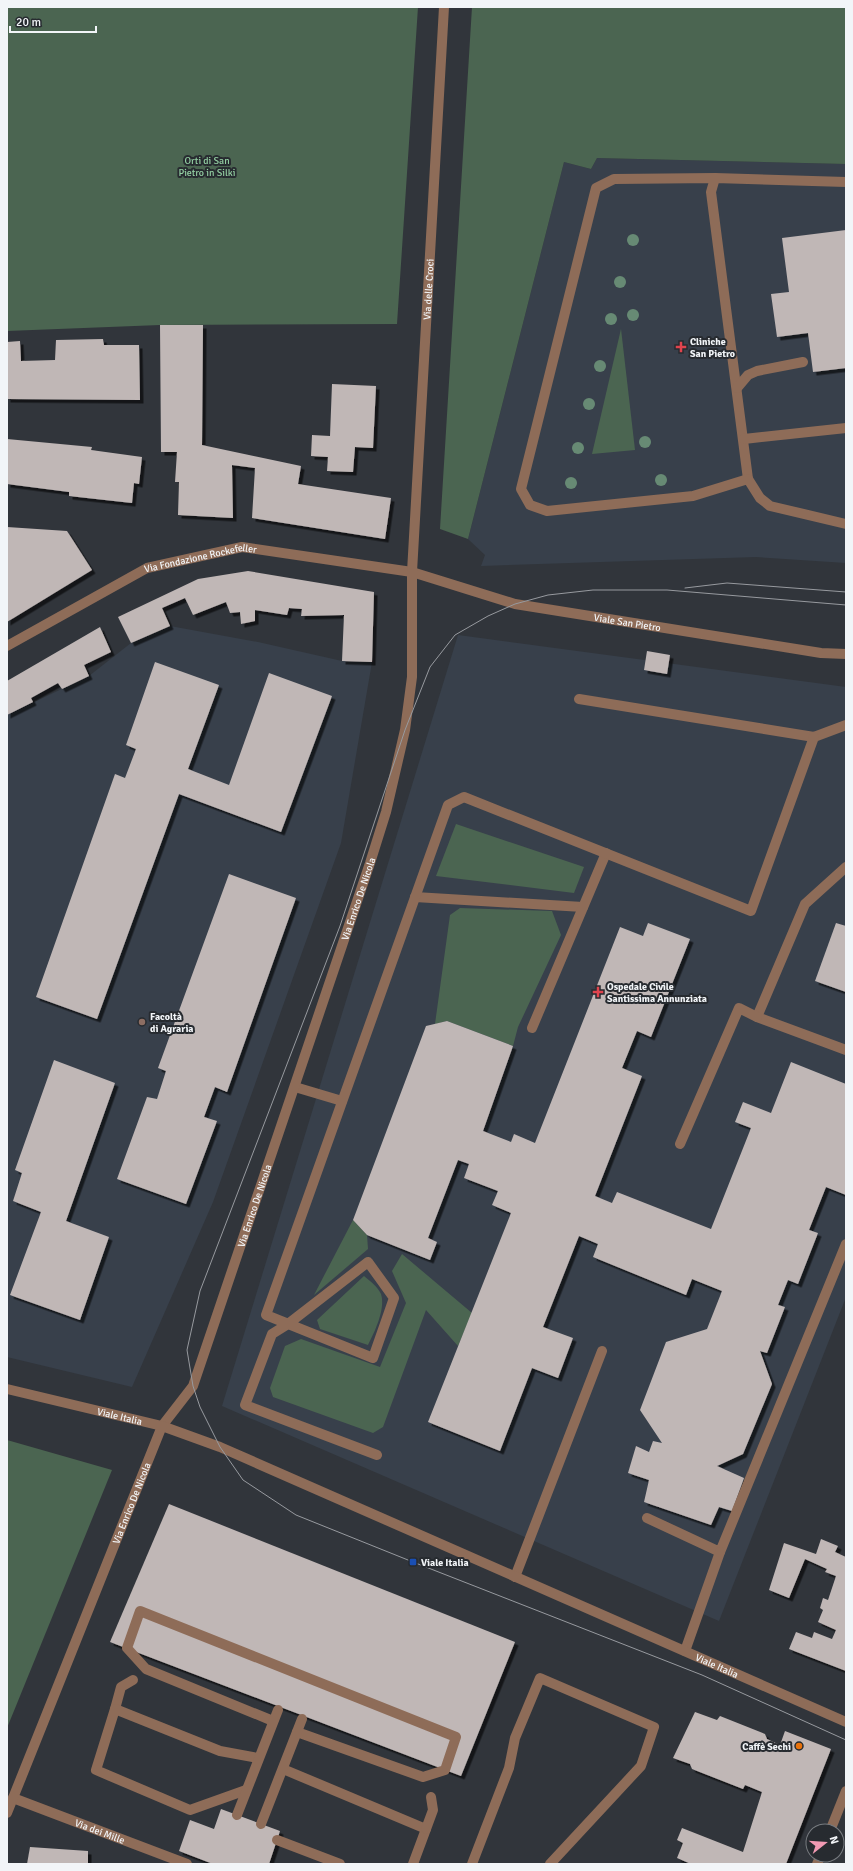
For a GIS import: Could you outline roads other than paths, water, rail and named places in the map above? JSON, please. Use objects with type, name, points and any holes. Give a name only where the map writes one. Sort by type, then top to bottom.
[{"type":"street","name":"Via delle Croci","points":[[412,572],[444,7]]},
{"type":"street","points":[[748,479],[693,496],[547,511],[530,505],[521,489],[596,188],[614,179],[715,178],[846,182]]},
{"type":"street","points":[[715,178],[711,192],[748,479],[760,498],[770,506],[846,524]]},
{"type":"street","points":[[737,388],[748,375],[757,371],[803,362]]},
{"type":"street","points":[[744,439],[846,428]]},
{"type":"street","name":"Via Fondazione Rockefeller","points":[[7,646],[147,568],[242,547],[412,572]]},
{"type":"street","name":"Viale San Pietro","points":[[412,572],[515,604],[821,653],[846,654]]},
{"type":"street","name":"Via Enrico De Nicola","points":[[7,1812],[162,1426],[193,1386],[372,856],[386,812],[403,737],[412,676],[412,572]]},
{"type":"street","points":[[579,699],[814,737],[846,725]]},
{"type":"street","points":[[377,1455],[245,1405],[272,1334],[288,1324],[368,1262],[394,1298],[373,1358],[288,1324],[266,1315],[448,805],[464,797],[751,911],[814,737]]},
{"type":"street","points":[[532,1028],[606,853]]},
{"type":"street","points":[[757,1016],[805,904],[846,867]]},
{"type":"street","points":[[415,897],[583,907]]},
{"type":"street","points":[[680,1144],[739,1008],[846,1050]]},
{"type":"street","points":[[295,1087],[342,1101]]},
{"type":"street","points":[[685,1651],[720,1552],[846,1244]]},
{"type":"street","points":[[516,1577],[602,1351]]},
{"type":"street","name":"Viale Italia","points":[[7,1389],[162,1426],[220,1447],[846,1722]]},
{"type":"street","points":[[647,1518],[720,1552]]},
{"type":"street","points":[[268,1719],[146,1669],[128,1648],[140,1611],[456,1737],[445,1770],[423,1777],[297,1732]]},
{"type":"street","points":[[472,1864],[509,1768],[514,1738],[540,1678],[654,1727],[641,1766],[550,1864]]},
{"type":"street","points":[[133,1680],[121,1687],[96,1770],[190,1810],[246,1790]]},
{"type":"street","points":[[115,1710],[220,1751],[258,1758]]},
{"type":"street","points":[[237,1815],[258,1758],[268,1719],[278,1710]]},
{"type":"street","points":[[261,1824],[302,1719]]},
{"type":"street","points":[[283,1769],[426,1829]]},
{"type":"street","points":[[833,1823],[846,1791]]},
{"type":"street","points":[[413,1864],[432,1810],[431,1797]]},
{"type":"street","name":"Via dei Mille","points":[[13,1798],[187,1864]]},
{"type":"street","points":[[277,1840],[340,1864]]},
{"type":"tram line","points":[[685,588],[727,583],[846,592]]},
{"type":"tram line","points":[[846,605],[667,590],[593,590],[548,595],[515,604],[488,616],[455,635],[430,667],[405,730],[340,926],[200,1291],[187,1350],[193,1386],[200,1407],[220,1447],[243,1480],[296,1515],[702,1675],[846,1740]]},
{"type":"place","name":"Cliniche San Pietro","points":[[681,347]]},
{"type":"place","name":"Ospedale Civile Santissima Annunziata","points":[[598,992]]},
{"type":"place","name":"Facoltà di Agraria","points":[[142,1022]]},
{"type":"place","name":"Viale Italia","points":[[413,1562]]},
{"type":"place","name":"Caffè Sechi","points":[[799,1746]]},
{"type":"park label","name":"Orti di San Pietro in Silki","points":[[207,166]]}]
